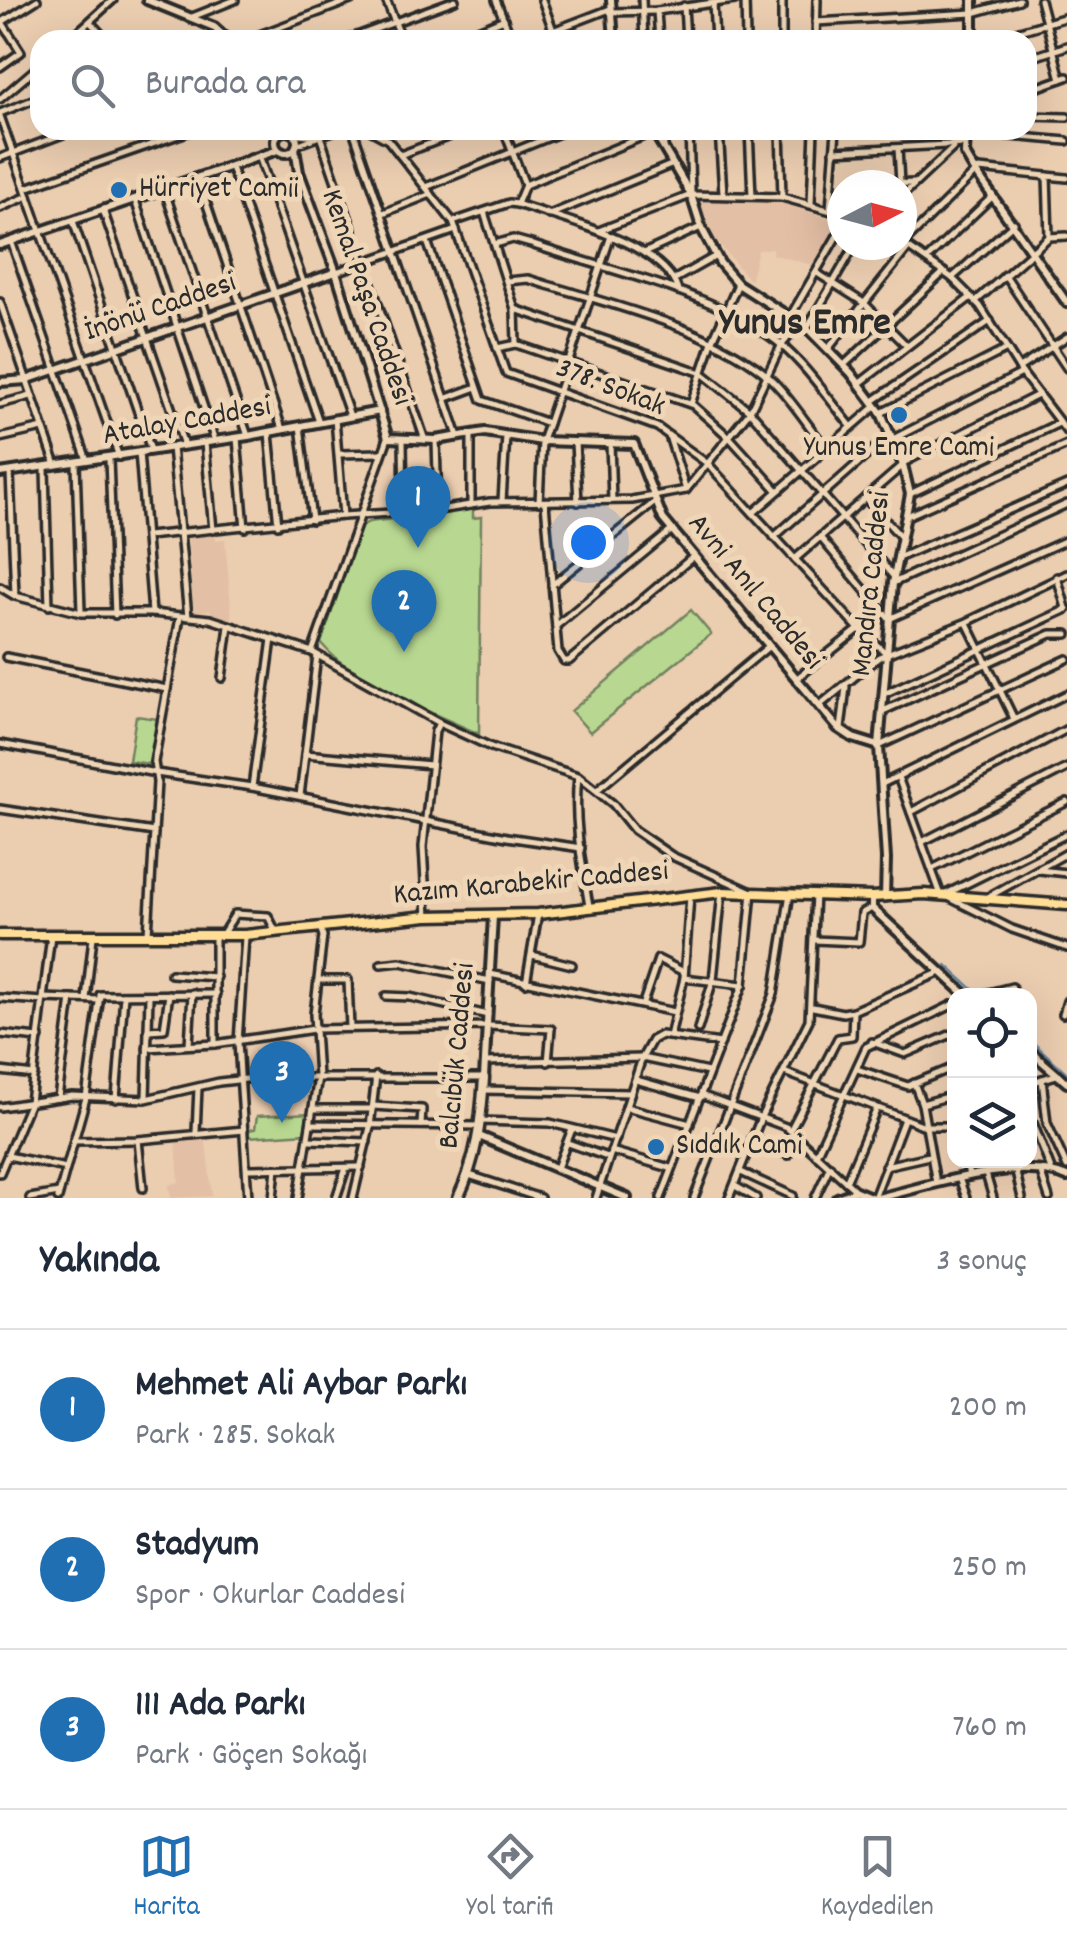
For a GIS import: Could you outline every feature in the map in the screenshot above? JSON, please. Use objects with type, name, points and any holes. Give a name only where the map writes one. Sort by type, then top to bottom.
[{"type":"main road","name":"Kazım Karabekir Caddesi","points":[[0,935],[244,935],[427,916],[538,914],[722,892],[942,895],[1067,904]]},
{"type":"main road","name":"Balcıbük Caddesi","points":[[458,1198],[470,1175],[480,1128],[484,1078]]},
{"type":"street","points":[[0,67],[21,52],[1,23],[37,0]]},
{"type":"street","points":[[81,30],[113,0]]},
{"type":"street","points":[[148,0],[213,30]]},
{"type":"street","points":[[192,17],[235,0]]},
{"type":"street","points":[[272,30],[352,0]]},
{"type":"street","points":[[386,0],[398,30]]},
{"type":"street","points":[[373,30],[454,0]]},
{"type":"street","points":[[496,0],[508,30]]},
{"type":"street","points":[[542,0],[554,30],[610,11],[657,10],[672,4],[735,0]]},
{"type":"street","points":[[610,0],[613,30]]},
{"type":"street","points":[[642,0],[643,30]]},
{"type":"street","points":[[745,0],[746,30]]},
{"type":"street","points":[[782,0],[782,30]]},
{"type":"street","points":[[816,30],[817,0]]},
{"type":"street","points":[[973,30],[974,0]]},
{"type":"street","points":[[816,22],[973,12],[1019,0]]},
{"type":"street","points":[[1037,87],[1064,78],[1040,0]]},
{"type":"street","points":[[713,2],[714,30]]},
{"type":"street","points":[[684,6],[685,30]]},
{"type":"street","points":[[657,10],[658,30]]},
{"type":"street","points":[[1021,30],[1067,17]]},
{"type":"street","points":[[478,30],[504,19]]},
{"type":"street","points":[[90,22],[98,30]]},
{"type":"street","points":[[1037,56],[1067,46]]},
{"type":"street","points":[[0,98],[30,73]]},
{"type":"street","points":[[30,101],[0,114],[119,456]]},
{"type":"street","points":[[1037,116],[1067,117]]},
{"type":"street","points":[[1037,138],[1067,141]]},
{"type":"street","points":[[0,158],[43,140]]},
{"type":"street","points":[[0,208],[27,192],[166,140]]},
{"type":"street","name":"Kemal Paşa Caddesi","points":[[276,140],[299,172]]},
{"type":"street","points":[[279,140],[280,148]]},
{"type":"street","name":"Kemal Paşa Caddesi","points":[[295,140],[299,172],[336,272],[388,438]]},
{"type":"street","points":[[0,245],[310,140]]},
{"type":"street","points":[[321,140],[425,440]]},
{"type":"street","points":[[357,140],[458,436]]},
{"type":"street","name":"378. Sokak","points":[[388,140],[452,222],[506,373],[657,427],[708,464],[888,655]]},
{"type":"street","points":[[400,155],[440,140]]},
{"type":"street","points":[[508,140],[525,185]]},
{"type":"street","points":[[426,187],[542,140]]},
{"type":"street","points":[[516,204],[525,185],[632,140]]},
{"type":"street","name":"Mandıra Caddesi","points":[[658,140],[691,195],[716,256],[738,284],[804,326],[844,365],[876,407],[903,464],[910,494],[889,619],[879,746],[885,897]]},
{"type":"street","points":[[664,140],[664,152]]},
{"type":"street","points":[[689,140],[691,195]]},
{"type":"street","points":[[720,140],[723,193]]},
{"type":"street","points":[[750,140],[752,196]]},
{"type":"street","points":[[780,140],[782,197]]},
{"type":"street","points":[[811,204],[814,140]]},
{"type":"street","points":[[833,170],[835,140]]},
{"type":"street","points":[[965,140],[966,154],[975,172],[1067,303]]},
{"type":"street","points":[[834,151],[965,144]]},
{"type":"street","points":[[917,182],[955,146]]},
{"type":"street","points":[[898,148],[899,170]]},
{"type":"street","points":[[259,156],[350,416]]},
{"type":"street","points":[[548,216],[671,165]]},
{"type":"street","points":[[231,167],[318,422]]},
{"type":"street","points":[[917,232],[979,169],[1067,178]]},
{"type":"street","points":[[1047,176],[1050,237]]},
{"type":"street","points":[[198,178],[282,430]]},
{"type":"street","points":[[164,190],[248,436]]},
{"type":"street","points":[[383,213],[431,194]]},
{"type":"street","points":[[598,231],[691,195],[782,197],[827,208]]},
{"type":"street","points":[[926,260],[993,196]]},
{"type":"street","points":[[135,200],[215,440]]},
{"type":"street","points":[[452,222],[516,204],[631,242],[675,279],[678,292]]},
{"type":"street","points":[[103,210],[184,445]]},
{"type":"street","points":[[484,212],[515,309],[516,344]]},
{"type":"street","points":[[73,221],[150,450]]},
{"type":"street","points":[[952,278],[1014,223]]},
{"type":"street","points":[[643,253],[701,227]]},
{"type":"street","points":[[336,272],[456,230]]},
{"type":"street","points":[[610,236],[542,441],[542,503],[558,656],[564,661],[694,556]]},
{"type":"street","points":[[860,383],[1050,237],[1067,236]]},
{"type":"street","points":[[495,244],[512,239],[678,292],[726,312],[781,346],[851,426]]},
{"type":"street","points":[[427,240],[482,400],[548,423]]},
{"type":"street","points":[[11,241],[88,462]]},
{"type":"street","points":[[917,254],[974,299],[1067,432]]},
{"type":"street","points":[[790,318],[827,255]]},
{"type":"street","points":[[675,279],[716,256]]},
{"type":"street","points":[[148,536],[502,502],[655,500],[686,490],[731,439],[750,411],[781,346],[804,326],[845,260]]},
{"type":"street","points":[[828,349],[893,260]]},
{"type":"street","name":"İnönü Caddesi","points":[[0,382],[26,380],[336,272]]},
{"type":"street","points":[[844,365],[944,272]]},
{"type":"street","points":[[817,273],[864,302],[907,346]]},
{"type":"street","points":[[1005,275],[1067,368]]},
{"type":"street","points":[[507,281],[528,279],[712,342],[766,374],[826,449]]},
{"type":"street","points":[[690,404],[738,284]]},
{"type":"street","points":[[0,302],[56,466]]},
{"type":"street","points":[[515,309],[702,373],[750,411],[894,580],[1067,504]]},
{"type":"street","points":[[753,514],[851,426],[990,321]]},
{"type":"street","points":[[774,536],[892,437],[1021,370],[1067,338]]},
{"type":"street","points":[[497,348],[516,344],[690,404],[731,439],[778,491]]},
{"type":"street","points":[[876,407],[1006,349]]},
{"type":"street","points":[[447,398],[477,387]]},
{"type":"street","points":[[795,558],[903,464],[1038,395]]},
{"type":"street","points":[[0,404],[32,396]]},
{"type":"street","name":"Atalay Caddesi","points":[[0,473],[237,438],[380,411]]},
{"type":"street","points":[[336,419],[343,516]]},
{"type":"street","points":[[910,494],[1059,423]]},
{"type":"street","points":[[300,426],[312,520]]},
{"type":"street","points":[[0,438],[44,428]]},
{"type":"street","points":[[269,432],[278,525]]},
{"type":"street","points":[[300,796],[314,654],[388,438],[436,440],[485,432],[542,441],[610,442],[612,500]]},
{"type":"street","points":[[471,505],[472,434]]},
{"type":"street","points":[[502,502],[506,436]]},
{"type":"street","points":[[669,436],[686,490]]},
{"type":"street","points":[[237,438],[245,528]]},
{"type":"street","points":[[404,440],[404,513]]},
{"type":"street","points":[[436,440],[438,510]]},
{"type":"street","points":[[204,442],[213,530]]},
{"type":"street","points":[[575,442],[578,502]]},
{"type":"street","name":"Avni Anıl Caddesi","points":[[610,442],[634,444],[655,500],[672,530],[819,706],[841,730],[879,746]]},
{"type":"street","points":[[907,516],[1067,444]]},
{"type":"street","points":[[148,934],[154,762],[184,617],[172,447]]},
{"type":"street","points":[[140,452],[152,613]]},
{"type":"street","points":[[338,454],[381,453]]},
{"type":"street","points":[[108,459],[115,615]]},
{"type":"street","points":[[76,464],[81,613]]},
{"type":"street","points":[[45,469],[50,607]]},
{"type":"street","points":[[10,473],[15,596]]},
{"type":"street","points":[[898,558],[1067,485]]},
{"type":"street","points":[[865,498],[901,536]]},
{"type":"street","points":[[552,584],[655,500]]},
{"type":"street","points":[[556,626],[672,530]]},
{"type":"street","points":[[820,537],[889,619],[1067,540]]},
{"type":"street","points":[[819,706],[880,657],[967,622],[1067,574]]},
{"type":"street","points":[[884,694],[1066,609],[1057,577]]},
{"type":"street","points":[[0,587],[15,596],[81,613],[152,613],[210,619],[314,654],[439,723],[578,776],[598,790],[634,830],[672,856],[752,892],[743,985],[661,1198]]},
{"type":"street","points":[[967,622],[1014,719]]},
{"type":"street","points":[[222,678],[229,626]]},
{"type":"street","points":[[796,679],[860,629]]},
{"type":"street","points":[[881,712],[1051,634],[1067,634]]},
{"type":"street","points":[[252,786],[272,639]]},
{"type":"street","points":[[598,790],[769,646]]},
{"type":"street","points":[[6,657],[167,689]]},
{"type":"street","points":[[879,746],[1067,659]]},
{"type":"street","points":[[841,730],[846,684]]},
{"type":"street","points":[[880,785],[1067,694]]},
{"type":"street","points":[[427,916],[424,848],[439,723]]},
{"type":"street","points":[[911,812],[1067,729]]},
{"type":"street","points":[[0,744],[252,786],[581,848]]},
{"type":"street","points":[[305,754],[431,766]]},
{"type":"street","points":[[922,842],[1067,768]]},
{"type":"street","points":[[578,776],[576,796],[589,906]]},
{"type":"street","points":[[898,777],[942,895],[1012,929],[1067,948]]},
{"type":"street","points":[[932,869],[1067,802]]},
{"type":"street","points":[[0,808],[154,832]]},
{"type":"street","points":[[942,895],[1067,834]]},
{"type":"street","points":[[988,897],[1067,853]]},
{"type":"street","points":[[1036,869],[1067,872]]},
{"type":"street","points":[[698,1029],[713,980],[722,892]]},
{"type":"street","points":[[670,1036],[684,975],[690,894]]},
{"type":"street","points":[[694,1198],[774,994],[790,894]]},
{"type":"street","points":[[730,1198],[752,1138],[810,1020],[815,894]]},
{"type":"street","points":[[872,897],[872,908],[958,988]]},
{"type":"street","points":[[814,940],[859,942],[862,913],[872,908]]},
{"type":"street","points":[[215,1044],[218,936],[235,914],[268,916],[276,932]]},
{"type":"street","points":[[526,982],[538,914]]},
{"type":"street","name":"Balcıbük Caddesi","points":[[484,1078],[493,916]]},
{"type":"street","points":[[298,1198],[318,1077],[314,1029],[323,936],[320,927]]},
{"type":"street","points":[[86,999],[93,934]]},
{"type":"street","points":[[1,1170],[30,1102],[50,935]]},
{"type":"street","points":[[244,935],[238,1042],[248,1198]]},
{"type":"street","points":[[532,955],[572,965]]},
{"type":"street","points":[[643,1003],[658,960],[684,975],[743,985]]},
{"type":"street","points":[[381,964],[400,962],[526,982],[674,1012]]},
{"type":"street","points":[[812,1006],[854,1011],[941,972]]},
{"type":"street","points":[[171,974],[216,976]]},
{"type":"street","points":[[318,980],[348,980],[350,1028]]},
{"type":"street","points":[[188,1046],[192,993]]},
{"type":"street","points":[[148,1030],[164,1029],[169,994]]},
{"type":"street","points":[[30,1198],[58,1196],[86,1098],[100,995],[216,994]]},
{"type":"street","points":[[116,1098],[124,995]]},
{"type":"street","points":[[146,1099],[150,996]]},
{"type":"street","points":[[386,996],[410,996],[488,1015]]},
{"type":"street","points":[[0,998],[99,1000]]},
{"type":"street","points":[[58,1098],[71,999]]},
{"type":"street","points":[[1063,1014],[1067,1001]]},
{"type":"street","points":[[816,1154],[862,1054],[872,1042],[947,1007]]},
{"type":"street","points":[[790,1130],[838,1038],[852,1036],[854,1011]]},
{"type":"street","points":[[147,1048],[238,1042],[314,1029],[488,1026],[551,1029],[548,1062]]},
{"type":"street","points":[[0,1034],[39,1038]]},
{"type":"street","points":[[596,1198],[642,1058],[652,1040],[661,1035],[721,1043]]},
{"type":"street","points":[[872,1042],[904,1054],[947,1037]]},
{"type":"street","points":[[1037,1057],[1067,1083]]},
{"type":"street","points":[[485,1062],[642,1058],[708,1072]]},
{"type":"street","points":[[856,1068],[908,1086],[947,1070]]},
{"type":"street","points":[[0,1071],[34,1075]]},
{"type":"street","points":[[784,1072],[904,1120],[925,1126],[947,1126]]},
{"type":"street","points":[[1037,1081],[1056,1074]]},
{"type":"street","points":[[352,1198],[370,1127],[376,1076]]},
{"type":"street","points":[[0,1107],[58,1098],[146,1099],[242,1080],[484,1078]]},
{"type":"street","points":[[636,1080],[732,1104],[762,1116],[790,1130],[846,1182],[873,1197],[906,1195],[936,1184],[986,1174],[1040,1170],[1067,1177]]},
{"type":"street","points":[[1042,1080],[1047,1122],[1067,1167]]},
{"type":"street","points":[[914,1083],[922,1104],[936,1184]]},
{"type":"street","points":[[196,1132],[198,1088]]},
{"type":"street","points":[[483,1090],[631,1093]]},
{"type":"street","points":[[922,1104],[947,1096]]},
{"type":"street","points":[[626,1106],[690,1124]]},
{"type":"street","points":[[846,1182],[877,1108]]},
{"type":"street","points":[[314,1110],[422,1109],[422,1125]]},
{"type":"street","points":[[873,1197],[904,1120]]},
{"type":"street","points":[[312,1124],[480,1128],[532,1121],[616,1139]]},
{"type":"street","points":[[1037,1123],[1047,1122]]},
{"type":"street","points":[[480,1128],[557,1168],[627,1198]]},
{"type":"street","points":[[557,1168],[572,1129]]},
{"type":"street","points":[[74,1141],[138,1140],[244,1130]]},
{"type":"street","points":[[1037,1137],[1052,1172]]},
{"type":"street","points":[[752,1138],[788,1155]]},
{"type":"street","points":[[138,1140],[143,1188]]},
{"type":"street","points":[[310,1140],[367,1142]]},
{"type":"street","points":[[568,1143],[670,1168]]},
{"type":"street","points":[[8,1156],[66,1168]]},
{"type":"street","points":[[885,1166],[930,1156]]},
{"type":"street","points":[[815,1198],[830,1166]]},
{"type":"street","points":[[247,1169],[361,1167]]},
{"type":"street","points":[[273,1198],[276,1168]]},
{"type":"street","points":[[336,1198],[346,1168]]},
{"type":"street","points":[[967,1168],[969,1176]]},
{"type":"street","points":[[1016,1168],[1018,1172]]},
{"type":"street","points":[[1040,1170],[1048,1198]]},
{"type":"street","points":[[740,1171],[793,1196]]},
{"type":"street","points":[[1018,1172],[1015,1175],[1022,1198]]},
{"type":"street","points":[[986,1174],[993,1198]]},
{"type":"street","points":[[470,1175],[536,1197]]},
{"type":"street","points":[[959,1178],[966,1198]]},
{"type":"street","points":[[735,1186],[756,1198]]},
{"type":"street","points":[[925,1187],[928,1198]]},
{"type":"street","points":[[837,1198],[856,1190]]},
{"type":"shaded area","points":[[705,197],[784,204],[827,218],[827,245],[816,266],[772,254],[773,248],[758,250],[750,281],[715,239],[700,204]]},
{"type":"shaded area","points":[[215,534],[216,540],[225,539],[232,620],[210,610],[194,612],[188,537]]},
{"type":"shaded area","points":[[205,1134],[212,1196],[171,1198],[169,1185],[179,1182],[176,1139]]},
{"type":"green space","points":[[473,509],[473,518],[481,517],[479,734],[373,684],[321,643],[361,526]]},
{"type":"green space","points":[[691,610],[711,634],[590,732],[571,711]]},
{"type":"green space","points":[[136,716],[158,719],[150,764],[129,761]]},
{"type":"green space","points":[[309,1113],[307,1133],[248,1137],[247,1130],[255,1129],[257,1116]]},
{"type":"waterway","points":[[946,965],[971,988]]},
{"type":"waterway","points":[[1037,1046],[1067,1073]]},
{"type":"place","name":"Hürriyet Camii","points":[[119,190]]},
{"type":"place","name":"Yunus Emre Cami","points":[[899,415]]},
{"type":"place","name":"Mehmet Ali Aybar Parkı","points":[[418,548]]},
{"type":"place","name":"Stadyum","points":[[404,652]]},
{"type":"place","name":"111 Ada Parkı","points":[[282,1123]]},
{"type":"place","name":"Sıddık Cami","points":[[656,1147]]},
{"type":"district","name":"Yunus Emre","points":[[805,325]]}]
